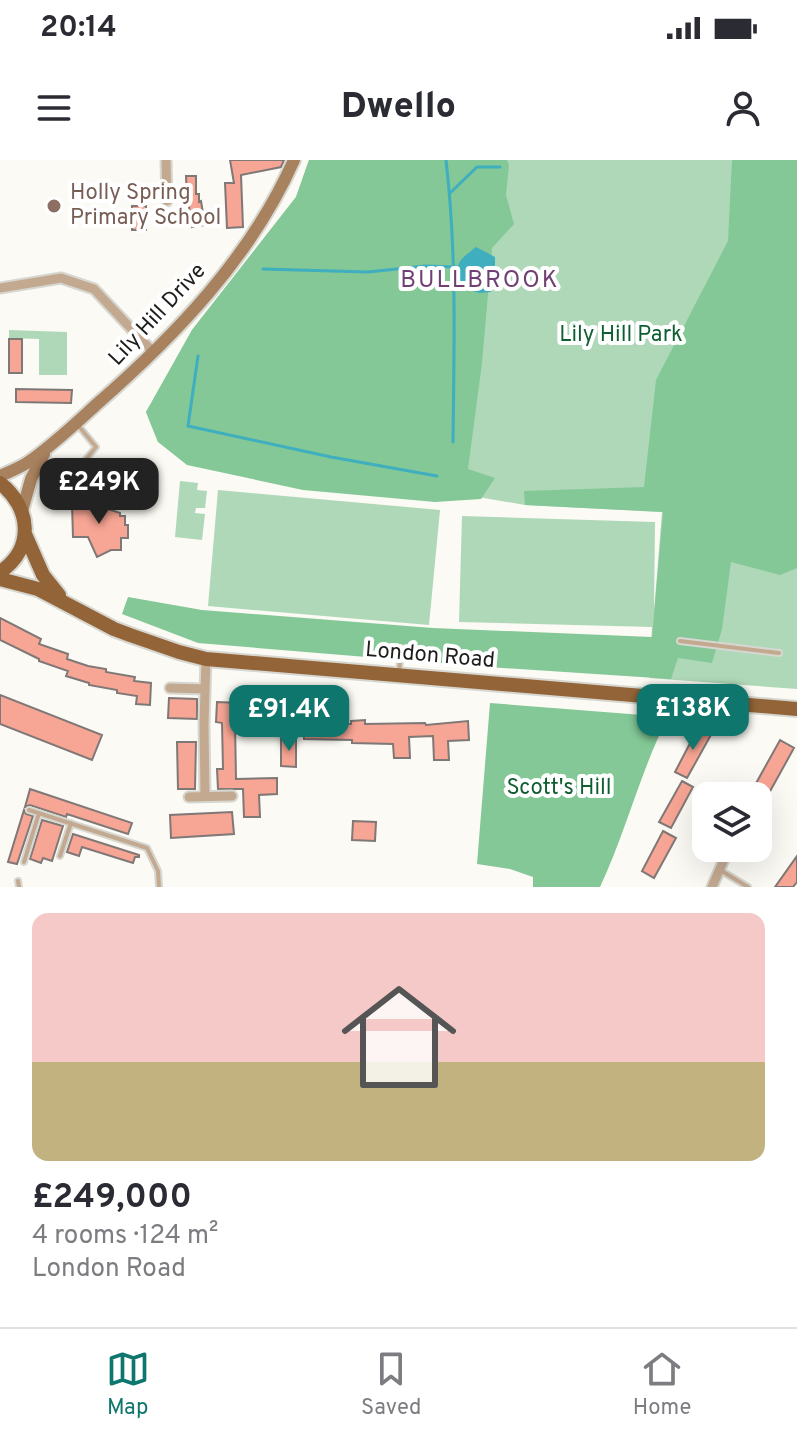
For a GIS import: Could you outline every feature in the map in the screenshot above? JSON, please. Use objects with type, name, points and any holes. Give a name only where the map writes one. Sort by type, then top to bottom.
[{"type":"main road","points":[[0,483],[13,494],[25,521],[21,550],[13,562],[0,572]]},
{"type":"main road","name":"London Road","points":[[24,534],[43,575],[69,605]]},
{"type":"main road","name":"London Road","points":[[0,579],[38,589],[130,635],[206,659],[399,676],[666,693],[797,709]]},
{"type":"street","points":[[166,160],[167,201]]},
{"type":"street","name":"Lily Hill Drive","points":[[0,476],[27,463],[76,423],[153,352],[212,290],[272,205],[294,160]]},
{"type":"street","points":[[0,288],[61,278],[94,289],[153,352]]},
{"type":"street","name":"Lily Hill Drive","points":[[22,511],[36,467],[56,439]]},
{"type":"street","points":[[205,796],[206,659]]},
{"type":"street","points":[[170,688],[205,689]]},
{"type":"street","points":[[189,797],[232,796]]},
{"type":"street","points":[[712,887],[723,862]]},
{"type":"lane","points":[[73,475],[96,447],[76,423]]},
{"type":"lane","points":[[680,641],[779,653]]},
{"type":"lane","points":[[399,676],[401,648]]},
{"type":"lane","points":[[29,810],[147,848],[158,871],[159,887]]},
{"type":"lane","points":[[24,862],[39,813]]},
{"type":"lane","points":[[60,856],[71,823]]},
{"type":"lane","points":[[720,870],[748,887]]},
{"type":"green space","name":"Lily Hill Park","points":[[309,160],[797,160],[797,689],[649,678],[652,627],[459,622],[462,516],[655,522],[654,611],[662,512],[525,505],[158,442],[146,412],[192,330],[296,197]]},
{"type":"green space","points":[[309,160],[507,160],[506,195],[514,224],[492,248],[482,363],[468,469],[495,478],[481,499],[435,502],[303,490],[187,465],[158,442],[146,412],[192,330],[296,197]]},
{"type":"green space","points":[[732,160],[797,160],[797,568],[780,575],[731,562],[722,629],[712,663],[678,658],[671,679],[198,643],[122,614],[128,597],[202,610],[433,628],[652,637],[663,512],[525,505],[524,491],[644,487],[656,380],[728,241]]},
{"type":"green space","points":[[9,330],[67,332],[67,375],[39,375],[39,339],[9,338]]},
{"type":"green space","points":[[180,481],[198,483],[197,490],[207,491],[205,508],[196,508],[195,513],[205,514],[202,540],[175,537]]},
{"type":"green space","points":[[218,490],[440,510],[429,625],[208,606]]},
{"type":"green space","name":"Scott's Hill","points":[[490,703],[668,717],[600,887],[533,887],[533,877],[510,869],[477,864]]},
{"type":"water","points":[[476,247],[495,257],[491,292],[479,293],[461,287],[459,264]]},
{"type":"building","points":[[230,160],[284,160],[281,167],[241,175],[243,227],[227,228],[225,183],[234,183]]},
{"type":"building","points":[[186,176],[196,176],[196,194],[199,194],[205,225],[192,227]]},
{"type":"building","points":[[132,206],[146,206],[146,230],[132,230]]},
{"type":"building","points":[[9,339],[22,339],[22,373],[9,373]]},
{"type":"building","points":[[16,389],[72,390],[71,403],[16,402]]},
{"type":"building","points":[[90,496],[108,504],[108,509],[120,513],[120,516],[125,516],[128,538],[121,538],[121,550],[111,550],[97,557],[88,537],[73,537],[72,504],[87,504]]},
{"type":"building","points":[[0,618],[41,639],[39,644],[68,654],[67,659],[106,669],[106,672],[135,677],[134,681],[151,683],[150,705],[136,704],[137,696],[117,693],[117,690],[89,685],[66,676],[68,671],[39,661],[0,640]]},
{"type":"building","points":[[0,695],[102,735],[92,760],[0,724]]},
{"type":"building","points":[[169,698],[197,699],[197,719],[168,718]]},
{"type":"building","points":[[217,702],[241,703],[241,723],[235,723],[236,779],[277,778],[277,794],[259,795],[260,817],[244,817],[243,789],[218,789],[217,769],[223,769],[222,723],[216,722]]},
{"type":"building","points":[[365,720],[365,724],[426,725],[468,721],[469,740],[448,741],[449,760],[434,760],[433,736],[409,737],[410,758],[394,758],[393,744],[304,739],[303,721],[351,724],[351,721]]},
{"type":"building","points":[[699,726],[712,733],[687,778],[675,772]]},
{"type":"building","points":[[281,739],[296,739],[296,767],[281,766]]},
{"type":"building","points":[[780,740],[794,748],[772,788],[772,782],[757,782]]},
{"type":"building","points":[[177,742],[196,742],[195,789],[178,789]]},
{"type":"building","points":[[682,781],[692,786],[671,828],[659,822]]},
{"type":"building","points":[[30,789],[132,823],[128,834],[67,814],[66,817],[30,805],[25,807]]},
{"type":"building","points":[[24,810],[33,816],[17,864],[8,862]]},
{"type":"building","points":[[232,812],[234,834],[171,838],[170,815]]},
{"type":"building","points":[[42,820],[63,826],[52,861],[43,858],[41,863],[30,859]]},
{"type":"building","points":[[353,821],[376,822],[375,841],[352,840]]},
{"type":"building","points":[[663,831],[676,838],[654,878],[642,871]]},
{"type":"building","points":[[73,834],[139,857],[135,857],[133,863],[82,847],[79,856],[67,852]]},
{"type":"building","points":[[797,856],[797,882],[793,887],[775,887]]},
{"type":"waterway","points":[[446,160],[453,266],[453,442]]},
{"type":"waterway","points":[[450,193],[477,167],[500,167]]},
{"type":"waterway","points":[[263,269],[368,272],[425,266],[457,267]]},
{"type":"waterway","points":[[198,356],[188,426],[437,476]]},
{"type":"place","name":"Holly Spring Primary School","points":[[54,206]]},
{"type":"district","name":"BULLBROOK","points":[[480,281]]}]
